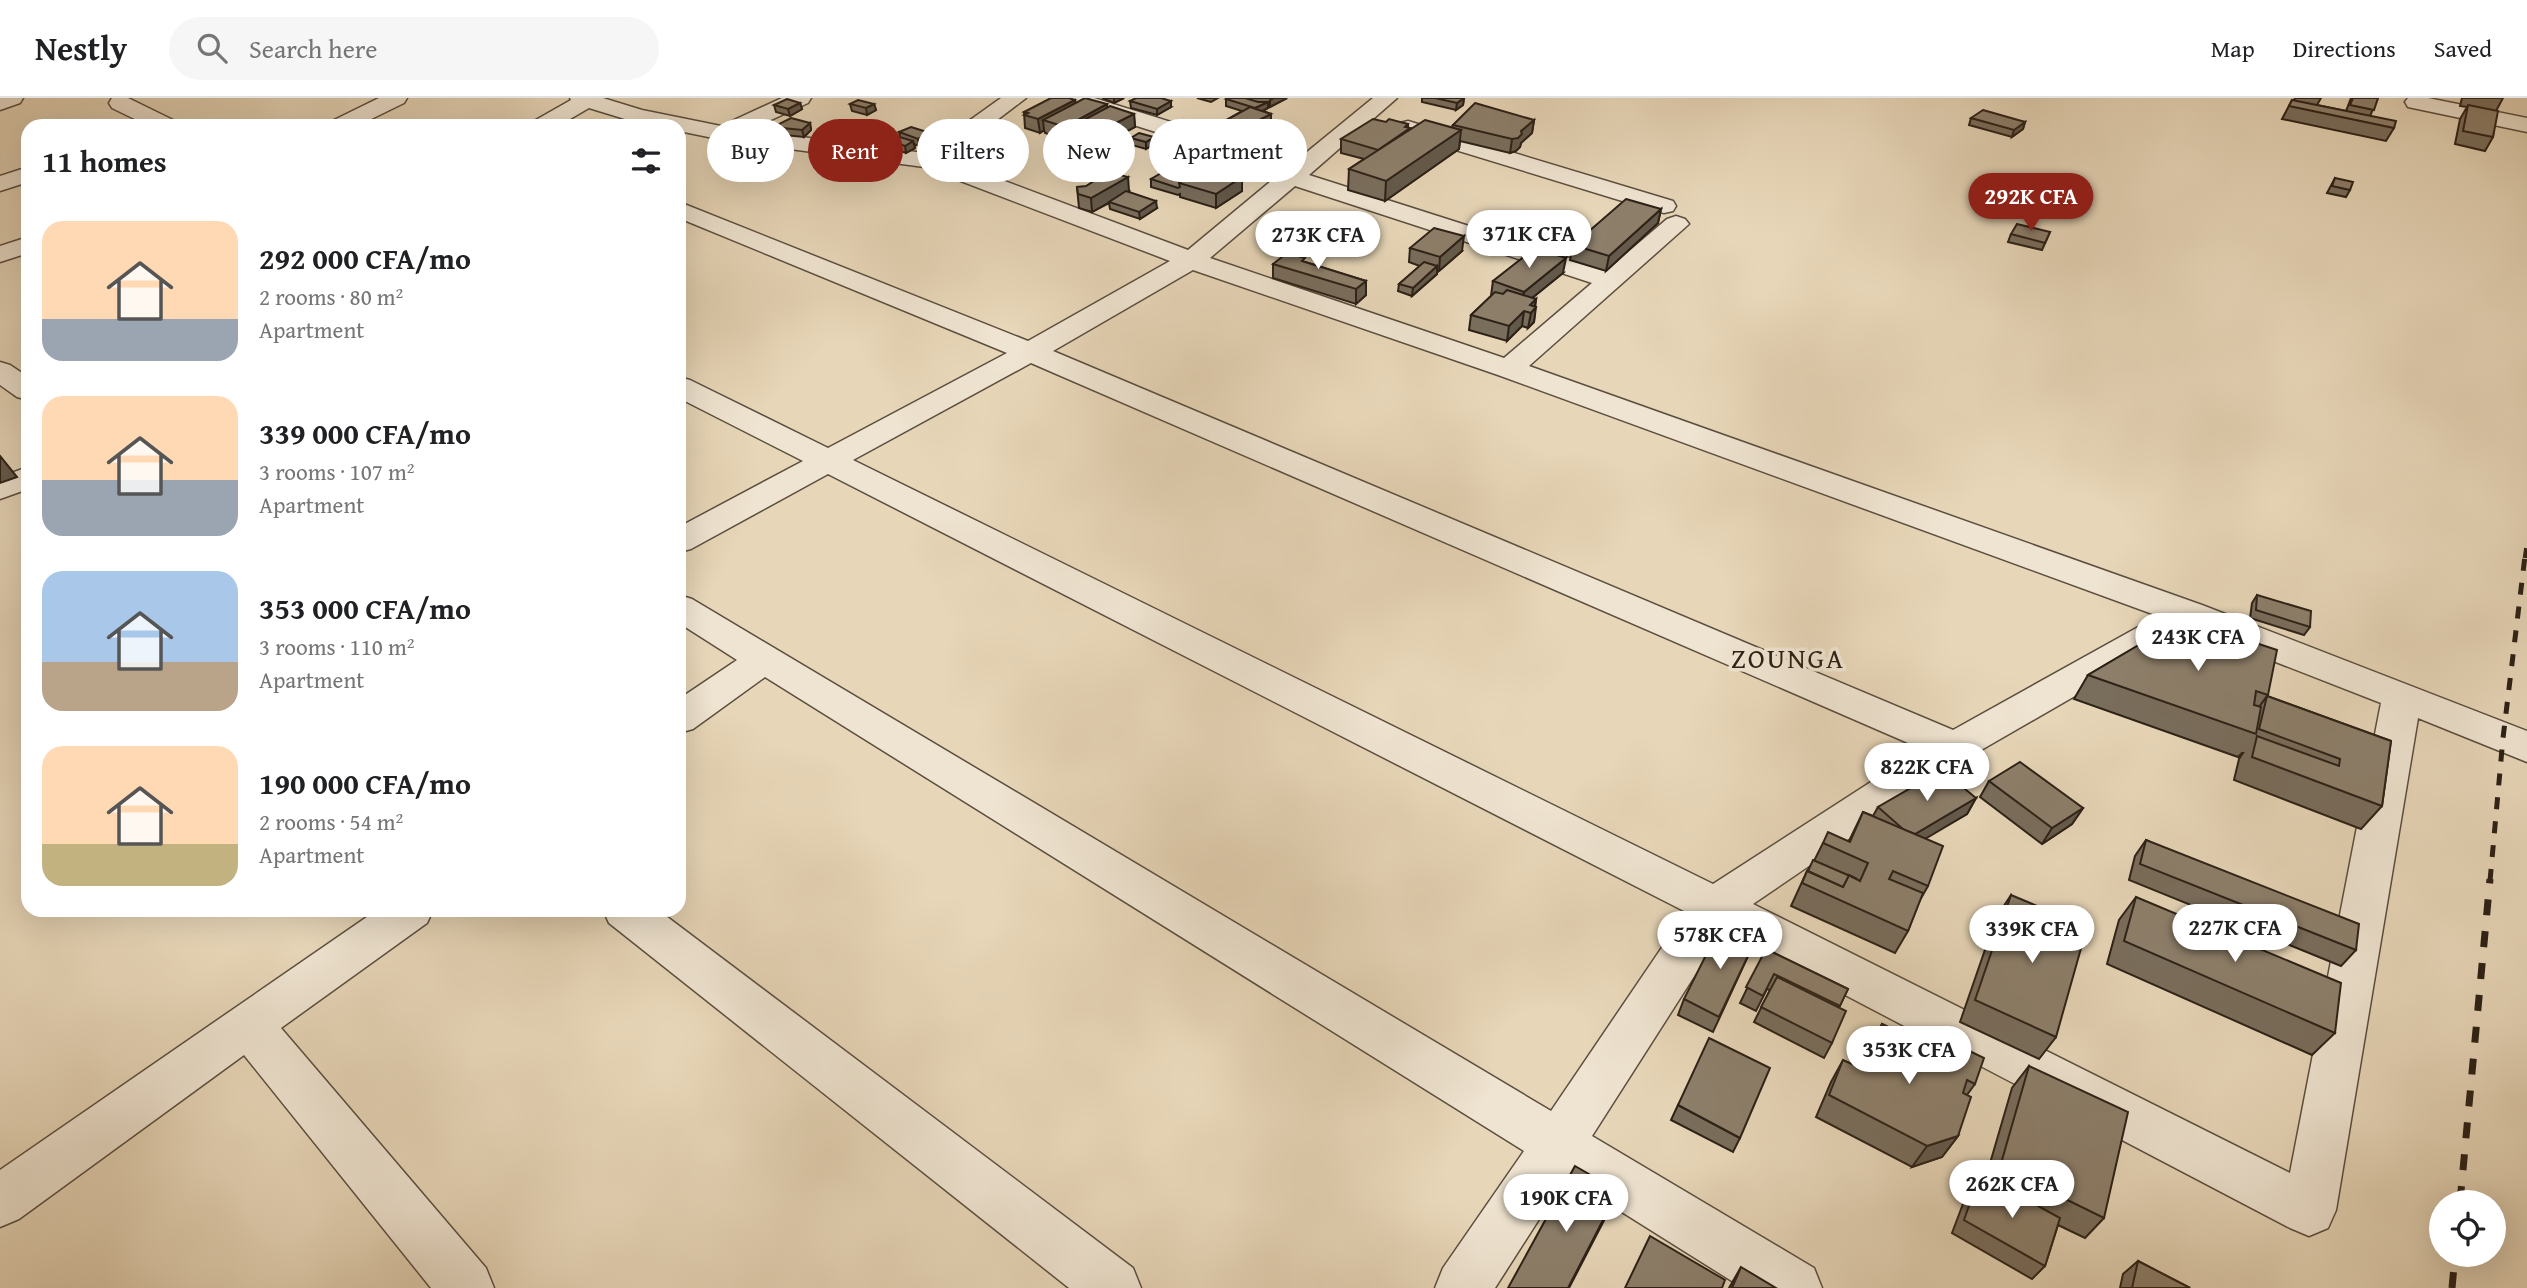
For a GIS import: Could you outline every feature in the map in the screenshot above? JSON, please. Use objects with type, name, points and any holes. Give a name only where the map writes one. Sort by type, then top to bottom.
[{"type":"street","points":[[0,103],[12,98]]},
{"type":"street","points":[[354,119],[397,98]]},
{"type":"street","points":[[754,119],[800,98]]},
{"type":"street","points":[[986,119],[1015,98]]},
{"type":"street","points":[[1072,98],[1149,124]]},
{"type":"street","points":[[552,119],[584,99],[653,119]]},
{"type":"street","points":[[2416,102],[2527,125]]},
{"type":"street","points":[[120,103],[151,119]]},
{"type":"street","points":[[1307,163],[1368,106],[1670,215],[1611,280],[1508,369]]},
{"type":"street","points":[[686,126],[707,130]]},
{"type":"street","points":[[794,143],[917,159]]},
{"type":"street","points":[[0,184],[21,176]]},
{"type":"street","points":[[1307,177],[1611,280]]},
{"type":"street","points":[[985,182],[1191,260],[1508,369],[2189,614],[2527,747]]},
{"type":"street","points":[[686,537],[1030,352],[1191,260],[1285,182]]},
{"type":"street","points":[[686,212],[1030,352],[1955,747]]},
{"type":"street","points":[[0,254],[21,247]]},
{"type":"street","points":[[0,371],[21,363]]},
{"type":"street","points":[[0,371],[21,386]]},
{"type":"street","points":[[686,390],[1715,906],[2309,1210],[2402,696]]},
{"type":"street","points":[[0,489],[21,480]]},
{"type":"street","points":[[686,611],[1794,1288]]},
{"type":"street","points":[[1462,1288],[1715,906],[1955,747],[2189,614]]},
{"type":"street","points":[[686,714],[763,660]]},
{"type":"street","points":[[0,1200],[401,917]]},
{"type":"street","points":[[634,917],[1113,1288]]},
{"type":"street","points":[[249,1025],[466,1288]]},
{"type":"building","points":[[1051,98],[1075,100],[1038,119],[1024,115],[1028,113],[1024,112]]},
{"type":"building","points":[[1085,98],[1107,104],[1080,119],[1045,119]]},
{"type":"building","points":[[1136,98],[1161,98],[1171,101],[1157,109],[1130,101]]},
{"type":"building","points":[[1435,98],[1464,98],[1457,103]]},
{"type":"building","points":[[2353,98],[2378,98],[2374,110],[2350,105]]},
{"type":"building","points":[[787,99],[800,103],[788,109],[774,105]]},
{"type":"building","points":[[1226,99],[1268,102],[1255,108]]},
{"type":"building","points":[[858,100],[874,104],[866,108],[850,104]]},
{"type":"building","points":[[2292,100],[2396,121],[2394,128],[2289,106]]},
{"type":"building","points":[[1475,103],[1534,120],[1521,131],[1522,134],[1518,138],[1512,139],[1453,125]]},
{"type":"building","points":[[2468,105],[2498,111],[2493,137],[2463,131]]},
{"type":"building","points":[[1110,106],[1134,114],[1124,119],[1086,119]]},
{"type":"building","points":[[1250,107],[1271,114],[1261,119],[1228,119]]},
{"type":"building","points":[[1983,110],[2025,122],[2014,130],[1971,118]]},
{"type":"building","points":[[791,118],[808,122],[808,125],[802,130],[794,129],[794,119],[789,119]]},
{"type":"building","points":[[1373,119],[1386,122],[1389,119],[1408,124],[1405,127],[1410,128],[1378,150],[1341,139]]},
{"type":"building","points":[[1425,120],[1461,130],[1386,181],[1349,169]]},
{"type":"building","points":[[911,127],[917,129],[917,139],[903,133],[903,130]]},
{"type":"building","points":[[1139,133],[1149,136],[1149,140],[1135,139]]},
{"type":"building","points":[[903,138],[913,141],[905,146]]},
{"type":"building","points":[[2335,178],[2353,182],[2350,190],[2332,186]]},
{"type":"building","points":[[1092,182],[1119,182],[1091,198],[1078,194],[1077,187]]},
{"type":"building","points":[[1160,182],[1180,182],[1178,188]]},
{"type":"building","points":[[1181,182],[1234,182],[1216,194]]},
{"type":"building","points":[[1126,191],[1156,201],[1139,212],[1109,202]]},
{"type":"building","points":[[1626,199],[1661,209],[1609,256],[1573,245]]},
{"type":"building","points":[[2017,224],[2050,232],[2045,243],[2011,234]]},
{"type":"building","points":[[1434,228],[1464,236],[1440,257],[1410,248]]},
{"type":"building","points":[[1535,248],[1566,258],[1524,292],[1493,281]]},
{"type":"building","points":[[1287,253],[1305,258],[1302,261],[1366,281],[1356,289],[1273,264]]},
{"type":"building","points":[[1424,262],[1437,266],[1413,288],[1399,284]]},
{"type":"building","points":[[1507,290],[1536,299],[1530,305],[1536,307],[1531,313],[1524,311],[1509,326],[1471,315],[1495,292],[1503,294]]},
{"type":"building","points":[[2257,595],[2311,611],[2310,627],[2256,610]]},
{"type":"building","points":[[2183,619],[2277,650],[2268,695],[2256,691],[2254,705],[2261,707],[2256,734],[2088,675]]},
{"type":"building","points":[[2267,696],[2391,741],[2382,806],[2252,757],[2257,736],[2339,766],[2340,759],[2259,729]]},
{"type":"building","points":[[2020,762],[2083,808],[2052,828],[1989,781]]},
{"type":"building","points":[[1942,770],[1976,798],[1915,834],[1904,830],[1878,807]]},
{"type":"building","points":[[1863,812],[1943,846],[1928,886],[1893,871],[1889,879],[1923,893],[1908,931],[1802,883],[1807,871],[1843,887],[1849,875],[1860,881],[1868,863],[1823,843],[1828,832],[1850,842]]},
{"type":"building","points":[[2146,840],[2359,924],[2356,950],[2140,864]]},
{"type":"building","points":[[1813,860],[1849,875],[1843,887],[1808,871]]},
{"type":"building","points":[[2011,895],[2087,927],[2056,1037],[1975,1000]]},
{"type":"building","points":[[2136,897],[2341,983],[2335,1033],[2124,941]]},
{"type":"building","points":[[1721,925],[1755,941],[1719,1017],[1684,999]]},
{"type":"building","points":[[1766,949],[1848,989],[1840,1006],[1774,974],[1763,996],[1746,987]]},
{"type":"building","points":[[1777,977],[1846,1011],[1832,1043],[1761,1007]]},
{"type":"building","points":[[1882,1024],[1952,1059],[1957,1045],[1984,1058],[1975,1084],[1967,1080],[1963,1093],[1971,1097],[1958,1136],[1927,1146],[1829,1095],[1843,1060],[1854,1065],[1866,1037],[1875,1042]]},
{"type":"building","points":[[1709,1038],[1770,1068],[1740,1138],[1678,1105]]},
{"type":"building","points":[[2029,1066],[2128,1112],[2104,1218],[2000,1167]]},
{"type":"building","points":[[1575,1166],[1618,1191],[1568,1288],[1508,1288]]},
{"type":"building","points":[[1980,1174],[2060,1218],[2045,1266],[1964,1220]]},
{"type":"building","points":[[1650,1236],[1725,1280],[1722,1288],[1625,1288]]},
{"type":"building","points":[[2138,1261],[2190,1288],[2132,1288]]},
{"type":"building","points":[[1741,1267],[1776,1288],[1732,1288]]},
{"type":"railway","points":[[2525,558],[2527,543]]},
{"type":"railway","points":[[2490,881],[2503,738],[2525,556]]},
{"type":"railway","points":[[2461,1190],[2490,879]]},
{"type":"railway","points":[[2452,1288],[2454,1267]]},
{"type":"district","name":"ZOUNGA","points":[[1788,657]]}]
